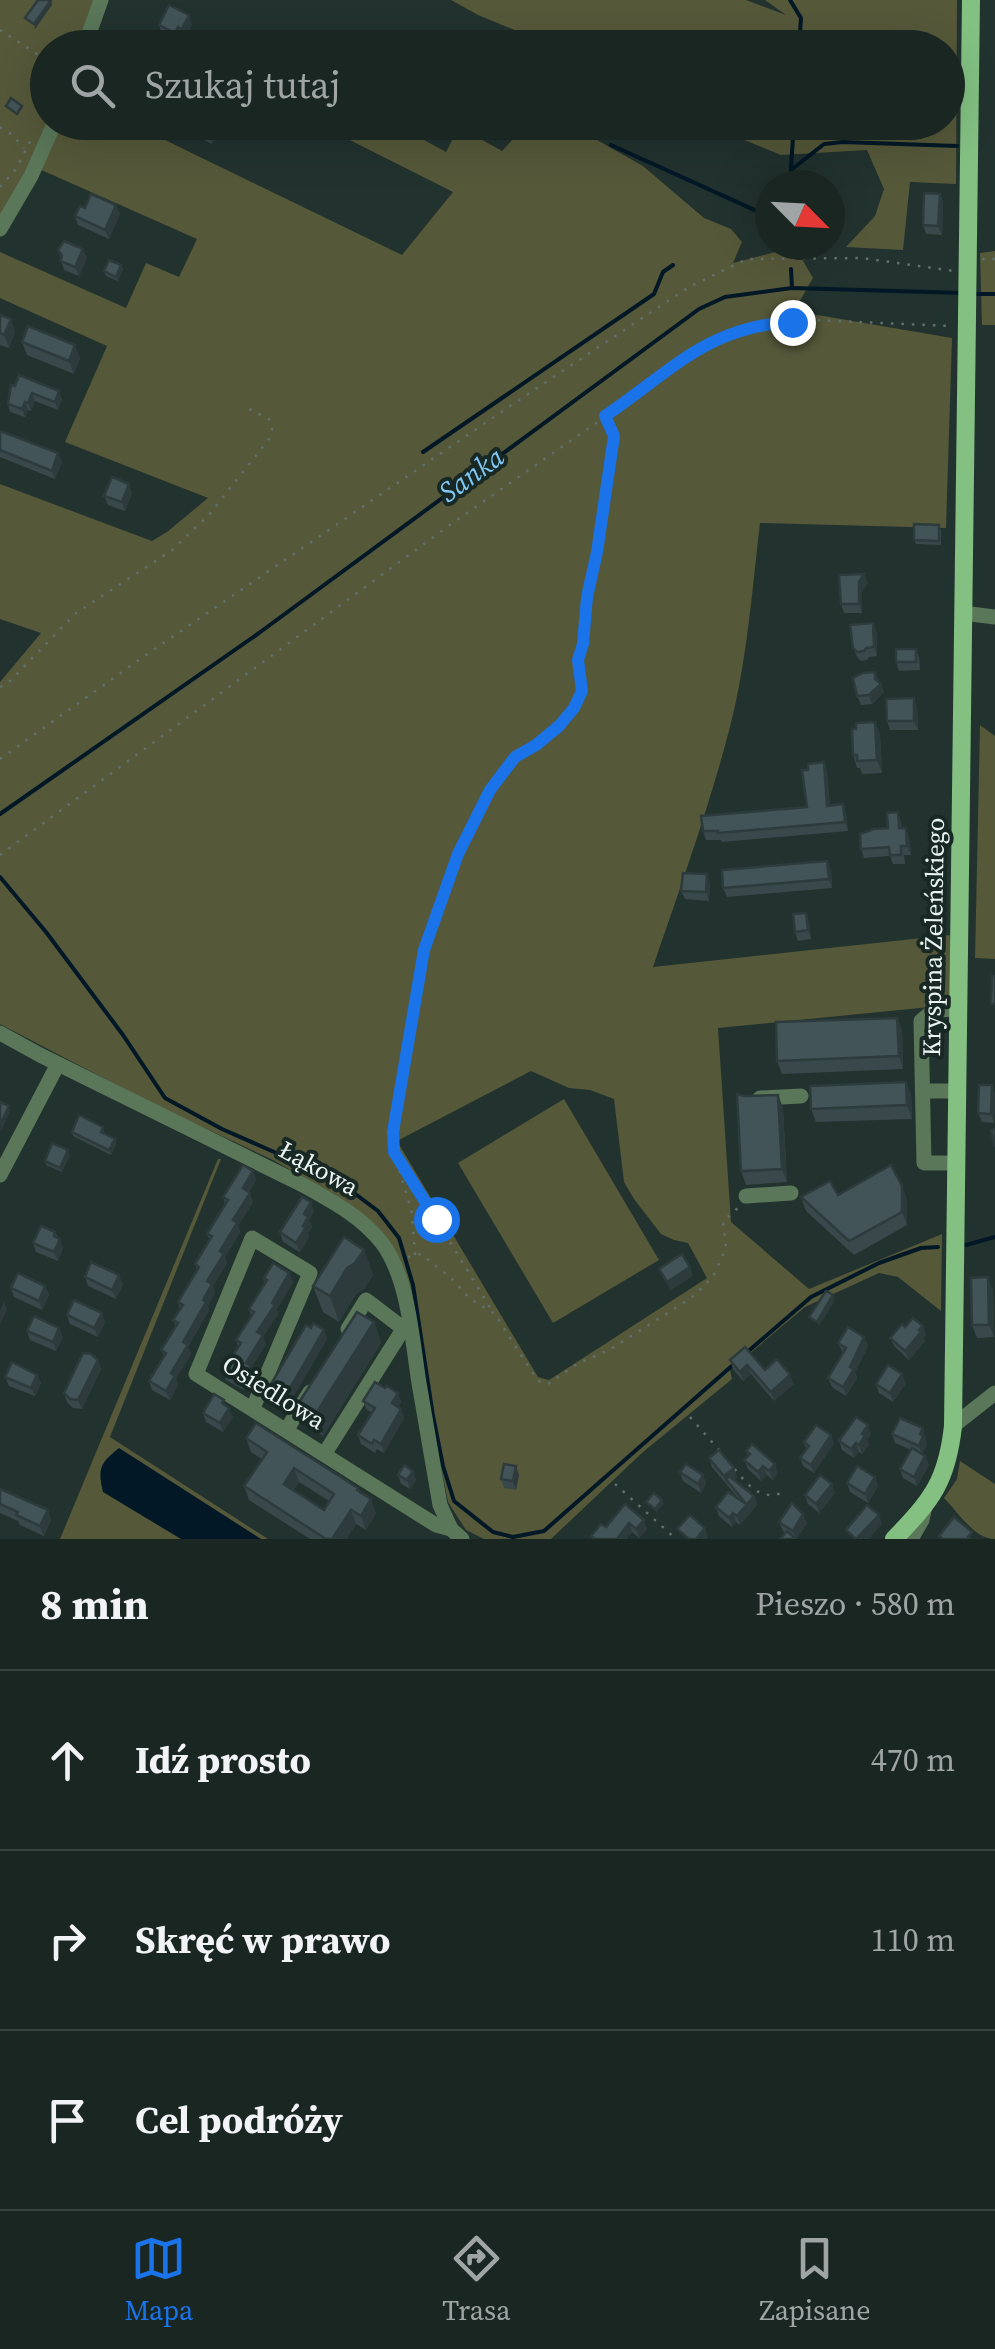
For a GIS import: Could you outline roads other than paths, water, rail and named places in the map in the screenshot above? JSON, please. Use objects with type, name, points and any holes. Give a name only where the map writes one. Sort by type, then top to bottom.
[{"type":"main road","name":"Kryspina Żeleńskiego","points":[[894,1539],[926,1505],[944,1472],[952,1426],[967,322],[962,272],[971,0]]},
{"type":"street","points":[[90,30],[101,0]]},
{"type":"street","points":[[0,229],[31,176],[43,140]]},
{"type":"street","points":[[963,613],[995,616]]},
{"type":"street","points":[[956,1163],[924,1163],[921,1021],[934,1010],[957,1009]]},
{"type":"street","name":"Łąkowa","points":[[0,1033],[342,1207],[381,1241],[400,1282],[440,1505],[457,1534]]},
{"type":"street","points":[[0,1175],[58,1064]]},
{"type":"street","points":[[923,1091],[956,1090]]},
{"type":"street","points":[[748,1098],[800,1096]]},
{"type":"street","points":[[746,1196],[791,1193]]},
{"type":"street","name":"Osiedlowa","points":[[253,1408],[310,1273],[252,1238],[196,1374],[436,1525],[457,1534]]},
{"type":"street","points":[[325,1453],[406,1324],[366,1300],[336,1349]]},
{"type":"street","points":[[287,1430],[316,1381]]},
{"type":"street","points":[[952,1426],[995,1393]]},
{"type":"street","points":[[911,1539],[926,1505]]},
{"type":"water","points":[[119,1448],[261,1539],[181,1539],[103,1492],[102,1466]]},
{"type":"waterway","points":[[790,0],[801,18],[800,30]]},
{"type":"waterway","points":[[791,168],[793,140]]},
{"type":"waterway","points":[[791,170],[824,144],[957,146]]},
{"type":"waterway","points":[[611,145],[755,210]]},
{"type":"waterway","points":[[423,452],[654,294],[663,272],[673,265]]},
{"type":"waterway","points":[[791,269],[792,288]]},
{"type":"waterway","name":"Sanka","points":[[0,814],[259,633],[699,309],[725,297],[792,288],[964,293]]},
{"type":"waterway","name":"Sanka","points":[[973,294],[995,294]]},
{"type":"waterway","points":[[0,877],[123,1035],[165,1098],[350,1190],[378,1211],[399,1238],[413,1285],[433,1416],[454,1501],[493,1532],[513,1537],[544,1531],[734,1364]]},
{"type":"waterway","points":[[966,1245],[995,1237]]},
{"type":"waterway","points":[[745,1354],[811,1297],[879,1263],[921,1248],[938,1247]]}]
